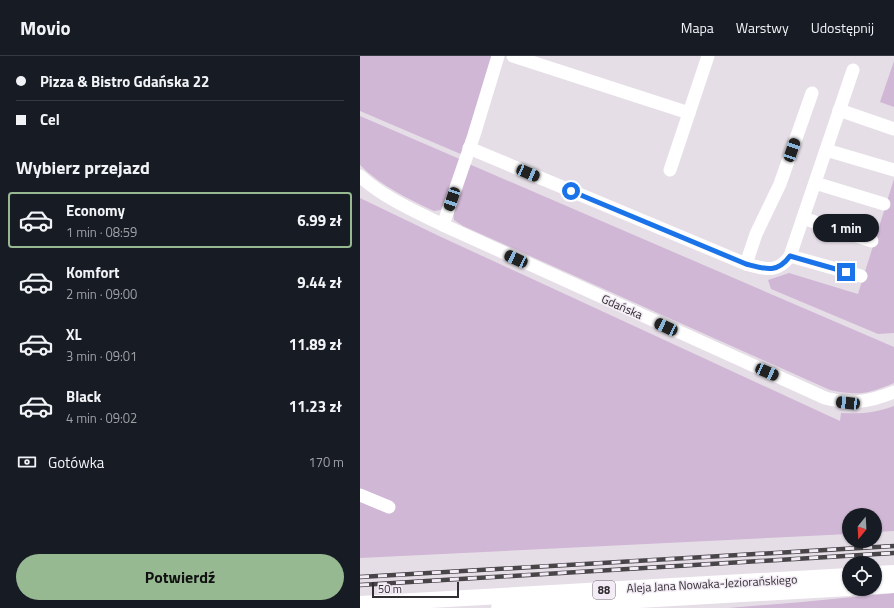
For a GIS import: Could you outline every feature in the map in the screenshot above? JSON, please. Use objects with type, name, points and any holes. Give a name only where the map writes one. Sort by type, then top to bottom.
[{"type":"main road","points":[[882,574],[894,573]]},
{"type":"main road","name":"Aleja Jana Nowaka-Jeziorańskiego","points":[[360,604],[842,576]]},
{"type":"main road","points":[[882,586],[894,585]]},
{"type":"main road","name":"Aleja Jana Nowaka-Jeziorańskiego","points":[[499,608],[842,588]]},
{"type":"street","points":[[443,225],[498,56]]},
{"type":"street","points":[[513,56],[689,113]]},
{"type":"street","points":[[670,170],[708,56]]},
{"type":"street","points":[[469,148],[746,264],[763,269],[774,269],[784,264],[790,256],[853,70]]},
{"type":"street","points":[[746,264],[756,234],[780,184],[812,93]]},
{"type":"street","points":[[839,110],[894,129]]},
{"type":"street","points":[[826,150],[894,170]]},
{"type":"street","name":"Gdańska","points":[[360,176],[374,188],[443,225],[825,398],[837,402],[860,402],[880,398],[894,392]]},
{"type":"street","points":[[815,183],[884,204]]},
{"type":"street","points":[[803,218],[872,241]]},
{"type":"street","points":[[790,256],[861,276]]},
{"type":"street","points":[[360,495],[389,507]]},
{"type":"shaded area","points":[[360,56],[494,56],[463,155],[360,111]]},
{"type":"shaded area","points":[[894,61],[894,107],[880,102]]},
{"type":"shaded area","points":[[360,116],[462,160],[441,210],[434,211],[404,196],[376,179],[360,165]]},
{"type":"shaded area","points":[[469,164],[894,347],[894,383],[877,390],[863,393],[848,393],[830,390],[463,226],[454,220],[453,212]]},
{"type":"shaded area","points":[[894,179],[894,333],[878,334],[771,289],[768,280],[789,273],[858,294]]},
{"type":"shaded area","points":[[360,198],[840,421],[841,413],[868,412],[894,406],[894,531],[882,532],[882,508],[842,508],[842,534],[360,558]]},
{"type":"shaded area","points":[[894,593],[894,608],[728,608],[863,596],[882,596],[882,594]]},
{"type":"railway","points":[[360,577],[894,546]]},
{"type":"railway","points":[[360,585],[894,553]]},
{"type":"route","points":[[571,191],[746,264],[763,269],[774,269],[784,264],[790,256],[846,272]]}]
